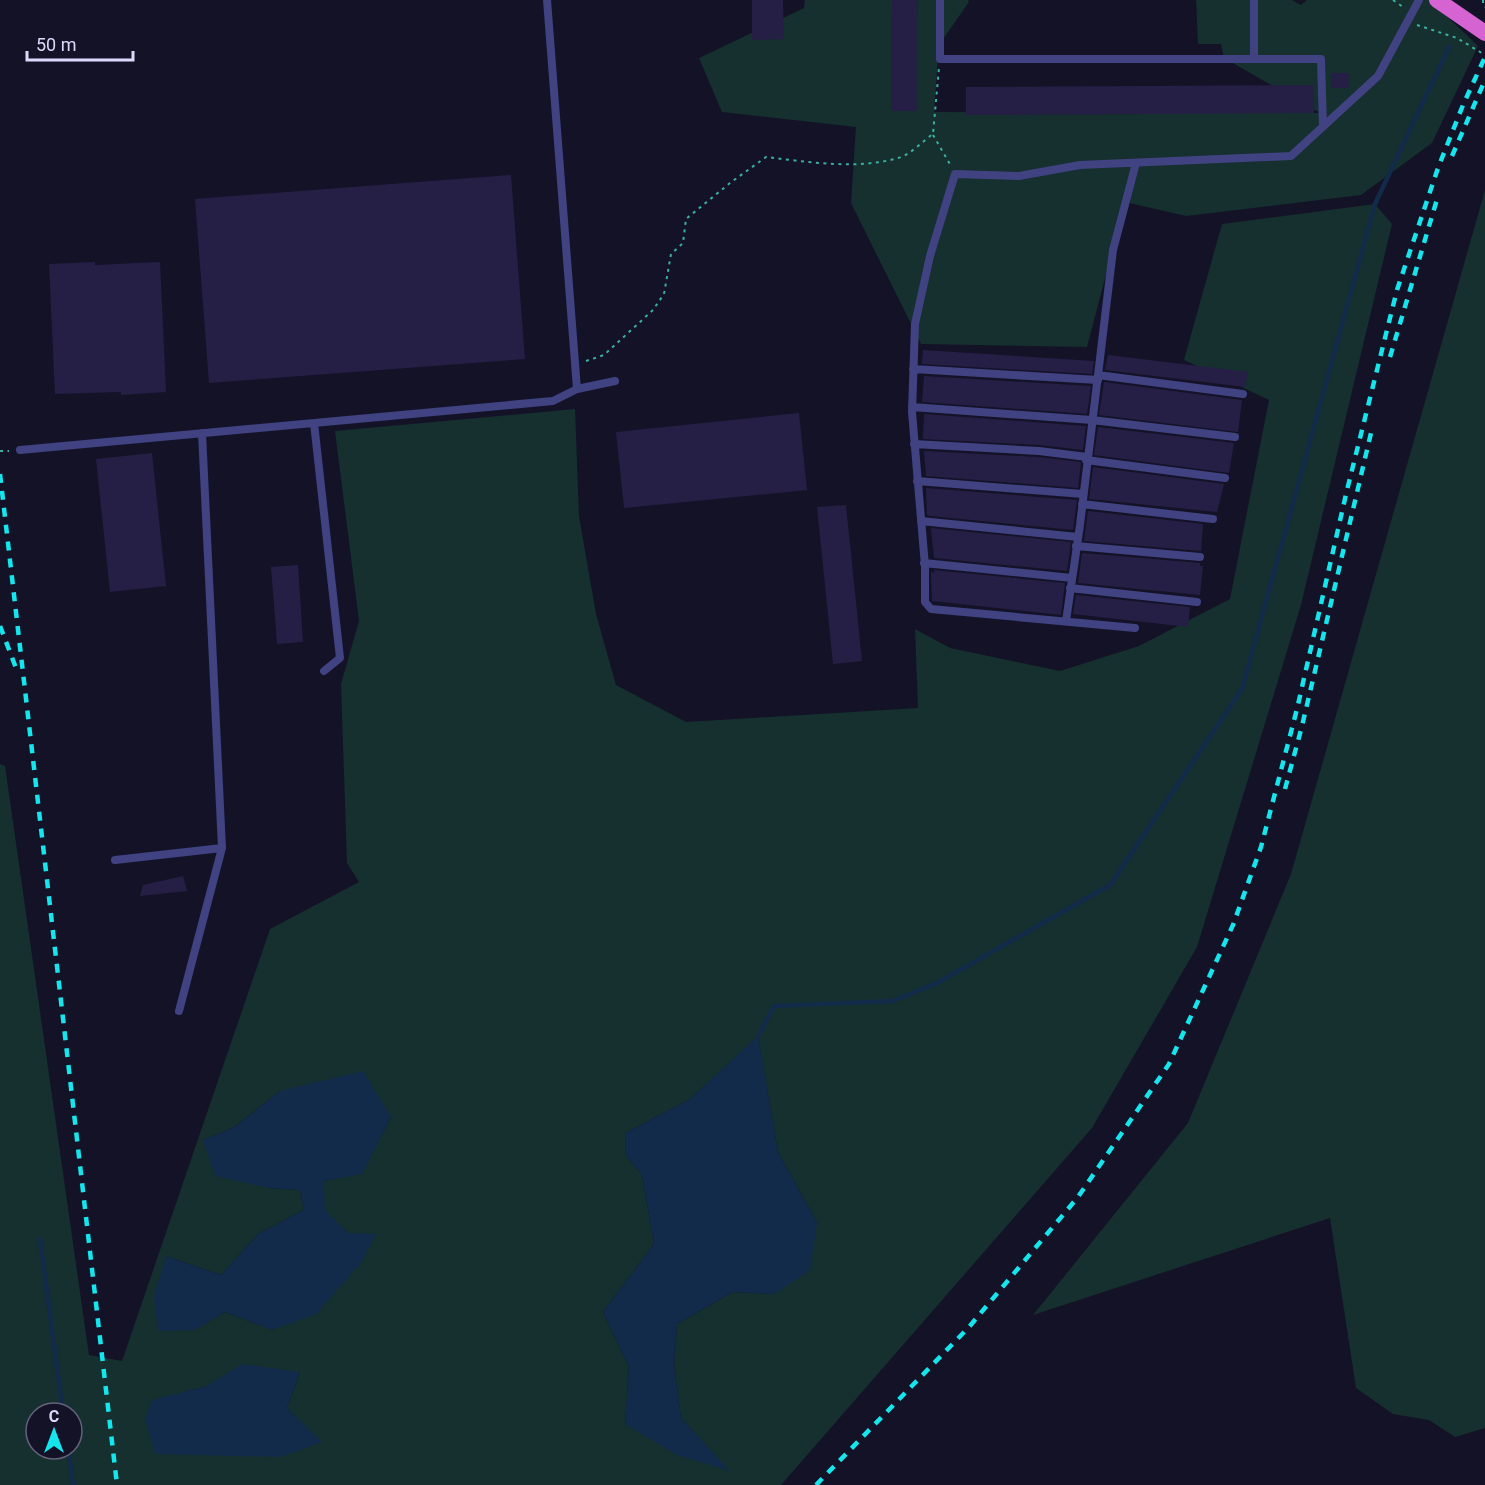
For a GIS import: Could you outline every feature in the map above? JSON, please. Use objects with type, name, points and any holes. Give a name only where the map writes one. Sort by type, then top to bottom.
[{"type":"highway","points":[[1437,0],[1485,33]]},
{"type":"lane","points":[[547,0],[576,389]]},
{"type":"lane","points":[[940,0],[940,59],[1321,59],[1323,127]]},
{"type":"lane","points":[[1254,0],[1254,58]]},
{"type":"lane","points":[[1135,628],[931,609],[925,602],[912,407],[915,324],[918,303],[939,224],[955,174],[1019,176],[1080,165],[1291,156],[1378,76],[1419,0]]},
{"type":"lane","points":[[1066,621],[1113,249],[1136,163]]},
{"type":"lane","points":[[913,369],[1098,377],[1243,394]]},
{"type":"lane","points":[[20,450],[553,401],[576,389],[615,381]]},
{"type":"lane","points":[[912,407],[1092,420],[1235,437]]},
{"type":"lane","points":[[314,423],[340,658],[324,671]]},
{"type":"lane","points":[[179,1011],[222,848],[202,433]]},
{"type":"lane","points":[[914,444],[1039,451],[1225,478]]},
{"type":"lane","points":[[917,481],[1083,494]]},
{"type":"lane","points":[[1082,504],[1213,519]]},
{"type":"lane","points":[[921,520],[1078,537]]},
{"type":"lane","points":[[1076,546],[1200,557]]},
{"type":"lane","points":[[924,563],[1072,578]]},
{"type":"lane","points":[[1070,588],[1197,602]]},
{"type":"lane","points":[[116,860],[222,848]]},
{"type":"path","points":[[1393,0],[1404,7],[1408,23],[1457,38],[1485,55]]},
{"type":"path","points":[[1483,0],[1485,7]]},
{"type":"path","points":[[940,59],[933,134],[955,174]]},
{"type":"path","points":[[575,364],[604,355],[653,310],[664,294],[671,254],[683,243],[686,219],[766,157],[815,163],[858,164],[890,160],[900,158],[933,134]]},
{"type":"green space","points":[[805,0],[968,0],[969,2],[939,45],[934,112],[1320,113],[1224,58],[1221,44],[1198,44],[1196,0],[1292,0],[1301,5],[1307,0],[1430,0],[1478,46],[1432,143],[1361,195],[1186,216],[1125,202],[1087,347],[921,344],[851,203],[856,127],[722,112],[699,58],[804,8]]},
{"type":"green space","points":[[1485,190],[1485,1428],[1455,1437],[1429,1420],[1393,1414],[1356,1388],[1330,1218],[1033,1315],[1188,1123],[1291,874]]},
{"type":"green space","points":[[1375,204],[1392,224],[1301,605],[1197,947],[1092,1128],[781,1485],[0,1485],[0,764],[5,766],[89,1355],[122,1361],[270,929],[359,882],[347,863],[341,684],[359,621],[335,431],[575,409],[579,516],[596,614],[616,685],[686,722],[918,708],[915,629],[950,648],[1060,671],[1139,646],[1230,599],[1269,400],[1184,360],[1222,224]],"holes":[[[758,1037],[778,1152],[817,1223],[775,1294],[733,1292],[677,1324],[674,1366],[681,1418],[729,1471],[625,1424],[629,1367],[603,1312],[654,1244],[642,1175],[626,1155],[625,1133],[689,1100]],[[280,1091],[391,1117],[362,1173],[324,1181],[324,1210],[348,1233],[273,1330],[225,1312],[194,1330],[166,1256],[221,1275],[258,1234],[304,1210],[300,1190],[268,1188],[203,1140],[233,1128]],[[300,1372],[287,1408],[321,1442],[152,1401],[207,1386]]]},
{"type":"water","points":[[758,1036],[778,1152],[817,1223],[810,1270],[775,1294],[733,1292],[677,1324],[674,1366],[681,1418],[730,1471],[677,1455],[625,1424],[629,1367],[603,1312],[654,1244],[642,1175],[626,1155],[625,1133],[689,1100]]},
{"type":"water","points":[[363,1071],[391,1117],[362,1174],[324,1181],[325,1210],[348,1233],[376,1234],[361,1263],[316,1314],[272,1330],[225,1312],[195,1330],[158,1331],[154,1296],[166,1256],[221,1275],[258,1234],[304,1210],[300,1190],[268,1188],[215,1176],[203,1140],[233,1128],[280,1091]]},
{"type":"water","points":[[242,1364],[300,1372],[287,1408],[322,1442],[281,1457],[155,1454],[145,1419],[152,1400],[207,1386]]},
{"type":"building","points":[[752,0],[783,0],[784,39],[752,40]]},
{"type":"building","points":[[892,0],[918,0],[917,111],[891,111]]},
{"type":"building","points":[[1331,73],[1350,73],[1350,88],[1331,88]]},
{"type":"building","points":[[1314,85],[1314,113],[966,115],[966,87]]},
{"type":"building","points":[[511,175],[525,359],[209,383],[195,199]]},
{"type":"building","points":[[95,262],[95,265],[160,262],[166,392],[121,395],[121,392],[55,394],[49,264]]},
{"type":"building","points":[[923,350],[1094,361],[1092,374],[922,364]]},
{"type":"building","points":[[1108,355],[1248,372],[1245,387],[1105,370]]},
{"type":"building","points":[[924,376],[1091,386],[1087,414],[922,402]]},
{"type":"building","points":[[1104,382],[1242,400],[1238,432],[1099,415]]},
{"type":"building","points":[[799,413],[807,490],[624,508],[616,432]]},
{"type":"building","points":[[924,414],[1086,426],[1083,450],[1039,445],[923,439]]},
{"type":"building","points":[[1098,427],[1234,443],[1229,473],[1094,455]]},
{"type":"building","points":[[924,451],[1038,457],[1081,462],[1078,488],[926,476]]},
{"type":"building","points":[[152,453],[166,586],[110,592],[96,459]]},
{"type":"building","points":[[1093,467],[1224,484],[1217,512],[1089,499]]},
{"type":"building","points":[[926,488],[1077,500],[1073,530],[930,516],[927,515]]},
{"type":"building","points":[[846,505],[862,661],[833,664],[817,507]]},
{"type":"building","points":[[1088,511],[1203,524],[1201,551],[1084,541]]},
{"type":"building","points":[[931,528],[1071,542],[1067,571],[934,558]]},
{"type":"building","points":[[1082,553],[1200,563],[1200,566],[1203,566],[1200,595],[1078,583]]},
{"type":"building","points":[[298,565],[303,642],[277,644],[271,567]]},
{"type":"building","points":[[934,570],[1065,583],[1061,615],[932,601],[931,572],[935,573]]},
{"type":"building","points":[[1076,595],[1190,607],[1188,627],[1073,614]]},
{"type":"building","points":[[183,876],[187,891],[140,896],[143,885]]},
{"type":"waterway","points":[[758,1036],[774,1006],[893,1001],[937,983],[1110,885],[1242,689],[1375,204],[1449,47]]},
{"type":"waterway","points":[[40,1239],[61,1401]]},
{"type":"waterway","points":[[70,1461],[73,1485]]},
{"type":"railway","points":[[816,1485],[969,1327],[1078,1197],[1169,1064],[1233,925],[1261,847],[1297,709],[1347,490],[1397,290],[1438,168],[1485,57]]},
{"type":"railway","points":[[1452,156],[1485,80]]},
{"type":"railway","points":[[1390,357],[1438,196]]},
{"type":"railway","points":[[1285,789],[1371,433]]},
{"type":"railway","points":[[0,474],[117,1485]]},
{"type":"railway","points":[[0,626],[16,668]]}]
